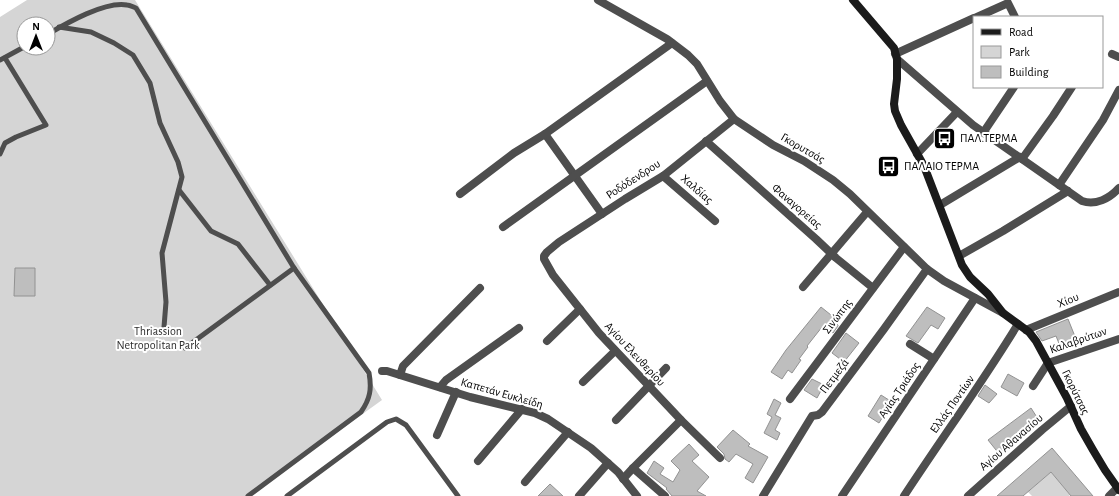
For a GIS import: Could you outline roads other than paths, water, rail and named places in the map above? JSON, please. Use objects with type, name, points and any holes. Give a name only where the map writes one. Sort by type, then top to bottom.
[{"type":"main road","points":[[853,0],[894,48],[896,57]]},
{"type":"main road","name":"Γκορύτσας","points":[[896,57],[897,79],[894,104],[895,111],[924,166],[959,256],[970,277],[988,294],[1004,313],[1026,330],[1036,341],[1071,406],[1081,429],[1118,489]]},
{"type":"street","name":"Γκορυτσάς","points":[[598,0],[672,42],[688,55],[697,64],[720,101],[734,119],[773,144],[816,168],[850,194],[927,269],[944,281],[1004,313]]},
{"type":"street","points":[[979,16],[1008,3],[1014,16]]},
{"type":"street","points":[[973,18],[896,57],[957,112],[983,133],[1082,201],[1096,203],[1116,192],[1119,188]]},
{"type":"street","points":[[460,194],[514,153],[545,134],[672,42]]},
{"type":"street","points":[[503,227],[707,81]]},
{"type":"street","points":[[983,133],[1013,88]]},
{"type":"street","points":[[940,205],[1021,158],[1053,116],[1071,88]]},
{"type":"street","points":[[1059,185],[1103,120],[1119,90]]},
{"type":"street","points":[[917,154],[957,112]]},
{"type":"street","name":"Ροδόδενδρου","points":[[544,256],[559,242],[663,176],[734,119]]},
{"type":"street","points":[[545,134],[602,214]]},
{"type":"street","name":"Φαναγορείας","points":[[706,141],[832,254],[873,288]]},
{"type":"street","name":"Χαλδίας","points":[[663,176],[715,221]]},
{"type":"street","points":[[959,256],[1068,191]]},
{"type":"street","points":[[803,287],[867,212]]},
{"type":"street","name":"Σινώπης","points":[[790,399],[904,247]]},
{"type":"street","name":"Αγίου Ελευθερίου","points":[[544,256],[544,259],[553,275],[615,351],[681,420],[720,458]]},
{"type":"street","name":"Πετμεζά","points":[[763,496],[812,416],[818,415],[822,412],[927,269]]},
{"type":"street","points":[[400,375],[403,366],[480,288]]},
{"type":"street","name":"Χίου","points":[[1026,330],[1119,292]]},
{"type":"street","name":"Αγίας Τριάδος","points":[[842,496],[975,298]]},
{"type":"street","points":[[547,341],[580,309]]},
{"type":"street","name":"Ελλάς Ποντίων","points":[[904,496],[946,432],[985,377],[1018,324]]},
{"type":"street","points":[[440,387],[446,380],[519,328]]},
{"type":"street","name":"Καλαβρύτων","points":[[1033,386],[1048,363],[1119,339]]},
{"type":"street","points":[[910,344],[934,360]]},
{"type":"street","points":[[583,382],[615,351]]},
{"type":"street","points":[[616,420],[666,368]]},
{"type":"street","name":"Καπετάν Ευκλείδη","points":[[382,371],[387,371],[456,392],[535,413],[568,432],[591,448],[608,463],[637,496]]},
{"type":"street","points":[[437,434],[456,392]]},
{"type":"street","name":"Αγίου Αθανασίου","points":[[968,496],[1071,406]]},
{"type":"street","points":[[478,460],[522,409]]},
{"type":"street","points":[[623,479],[681,420]]},
{"type":"street","points":[[525,482],[568,432]]},
{"type":"street","points":[[579,496],[608,463]]},
{"type":"street","points":[[633,468],[665,496]]},
{"type":"street","points":[[1109,496],[1118,489]]},
{"type":"lane","points":[[56,29],[101,8],[115,4],[128,5],[136,8],[294,268],[369,373],[371,392],[368,402],[361,412],[248,496]]},
{"type":"lane","points":[[59,27],[91,32],[114,43],[132,56],[150,83],[160,123],[178,162],[182,177],[162,253],[166,302],[164,327]]},
{"type":"lane","points":[[0,154],[5,143],[46,125],[3,59],[16,52]]},
{"type":"lane","points":[[179,190],[211,231],[238,244],[270,285]]},
{"type":"lane","points":[[185,348],[294,268]]},
{"type":"lane","points":[[286,496],[387,422],[396,419],[406,425],[458,496]]},
{"type":"place","name":"ΠΑΛ.ΤΕΡΜΑ","points":[[944,138]]},
{"type":"place","name":"ΠΑΛΑΙΟ ΤΕΡΜΑ","points":[[889,166]]},
{"type":"park label","name":"Thriassion Netropolitan Park","points":[[158,338]]}]
